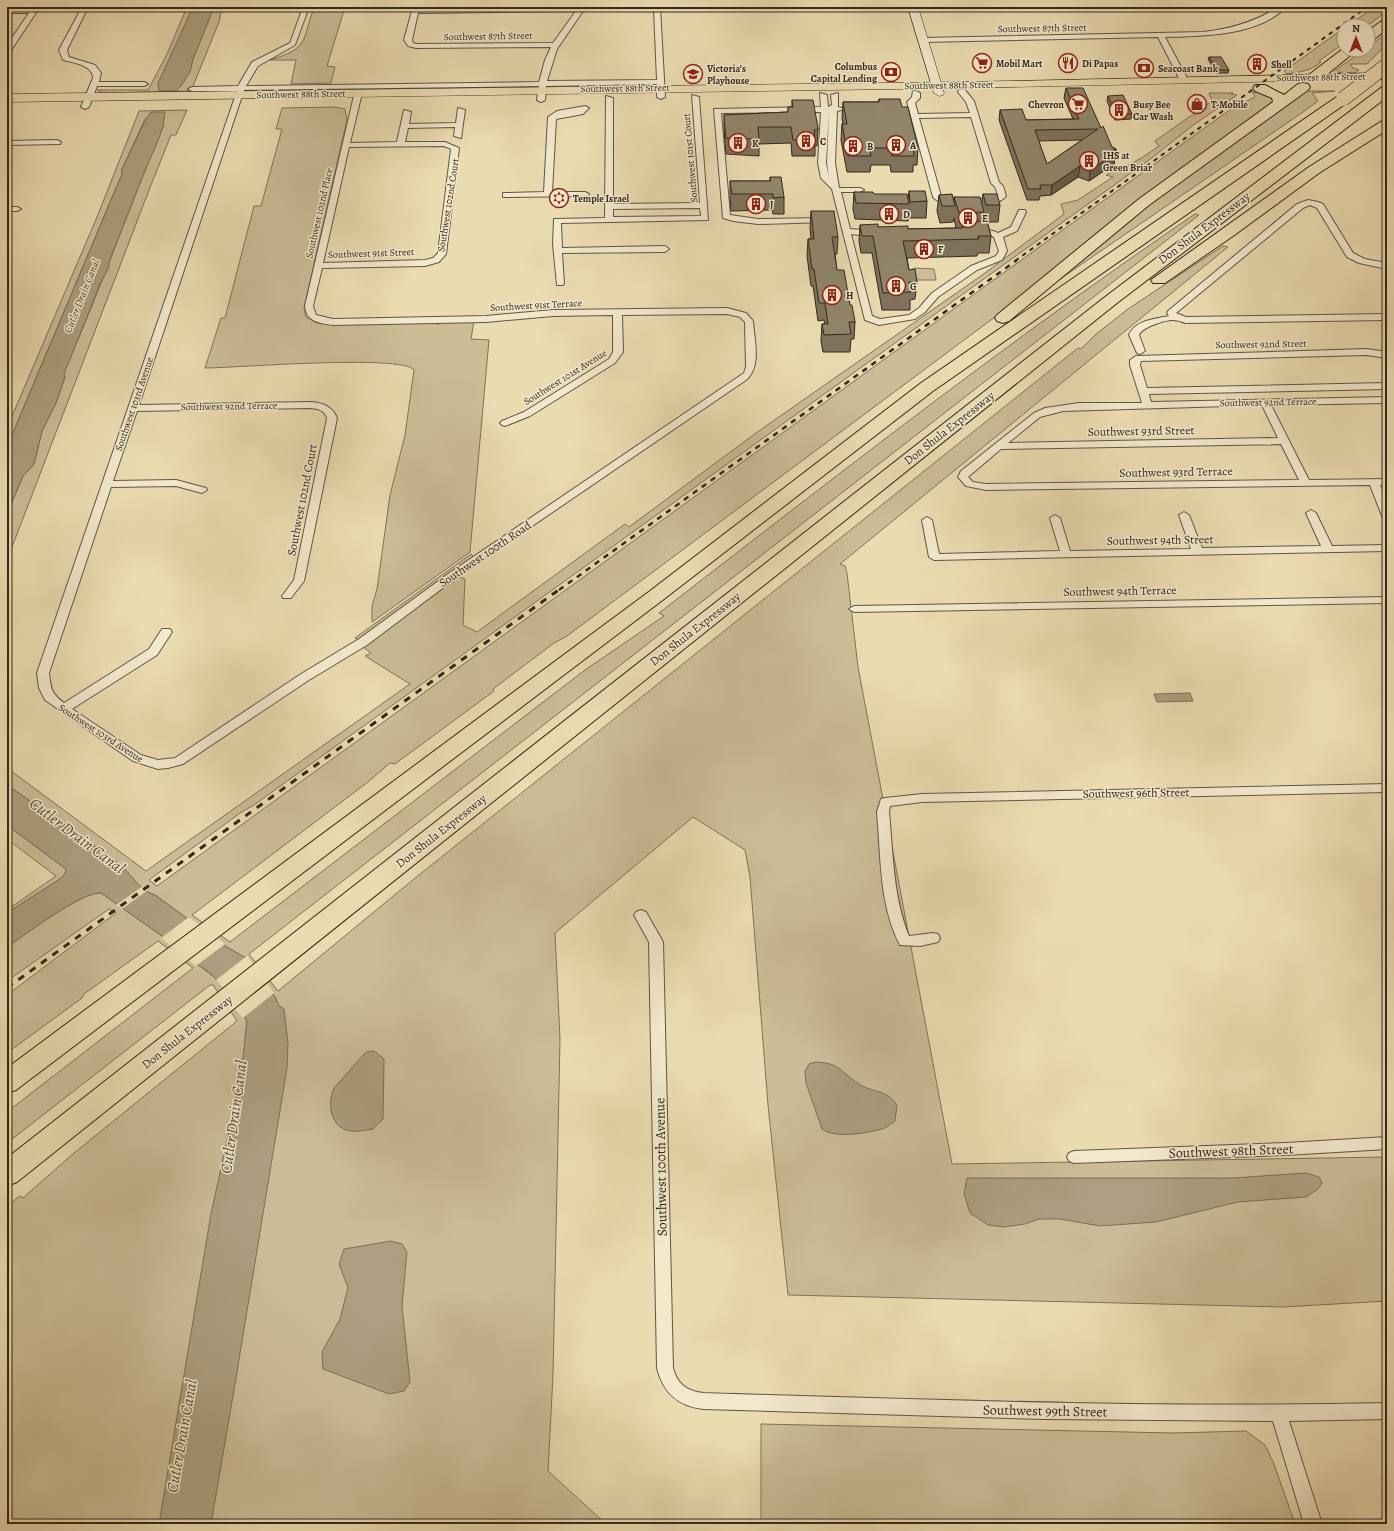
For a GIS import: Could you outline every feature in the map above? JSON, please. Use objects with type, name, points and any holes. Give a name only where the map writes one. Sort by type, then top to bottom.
[{"type":"highway","points":[[1376,31],[1387,23]]},
{"type":"highway","points":[[964,360],[981,336],[1098,238],[1191,166],[1280,104],[1340,58]]},
{"type":"highway","points":[[7,1082],[644,604],[964,360],[1344,99],[1387,64]]},
{"type":"highway","points":[[1260,88],[1278,96],[1280,104]]},
{"type":"highway","name":"Don Shula Expressway","points":[[7,1174],[1111,300],[1382,94]]},
{"type":"highway","points":[[1111,300],[1148,288],[1228,233],[1314,170],[1387,124]]},
{"type":"main road","name":"Southwest 88th Street","points":[[542,91],[585,103],[660,89],[695,97],[916,93],[938,89],[962,92],[1260,88],[1309,82],[1387,76]]},
{"type":"main road","name":"Southwest 88th Street","points":[[7,108],[87,102],[238,96],[357,98],[542,91],[660,89],[938,89],[1184,80],[1309,82],[1387,86]]},
{"type":"main road","points":[[1141,90],[1141,86],[1145,83],[1154,81]]},
{"type":"main road","name":"Southwest 88th Street","points":[[7,98],[87,102]]},
{"type":"street","points":[[85,7],[64,46],[63,52],[66,58],[92,67],[98,75],[87,102]]},
{"type":"street","name":"Southwest 103rd Avenue","points":[[165,765],[151,764],[141,760],[64,709],[49,697],[45,688],[43,673],[238,96],[246,76],[255,64],[293,44],[306,7]]},
{"type":"street","points":[[913,7],[938,89]]},
{"type":"street","name":"Southwest 87th Street","points":[[922,40],[1198,35],[1236,30],[1267,18],[1283,7]]},
{"type":"street","points":[[542,91],[547,61],[554,45],[583,8]]},
{"type":"street","points":[[415,9],[657,8],[660,89]]},
{"type":"street","name":"Southwest 87th Street","points":[[415,9],[408,40],[410,45],[422,47],[554,45]]},
{"type":"street","points":[[7,11],[34,11],[7,50]]},
{"type":"street","points":[[1161,36],[1184,80]]},
{"type":"street","points":[[7,39],[16,39]]},
{"type":"street","points":[[94,84],[144,84]]},
{"type":"street","name":"Southwest 88th Street","points":[[192,89],[238,96],[542,91]]},
{"type":"street","points":[[916,93],[916,98],[911,102],[937,198],[946,201],[995,201],[1002,196],[999,186],[995,183],[970,101],[962,92]]},
{"type":"street","points":[[829,95],[829,109],[822,163],[825,178],[835,189],[847,231],[867,316],[872,320],[879,322],[909,318],[915,315],[935,295],[974,268],[998,258],[1003,251],[998,236],[992,233],[965,234]]},
{"type":"street","points":[[829,95],[836,105],[829,109]]},
{"type":"street","name":"Southwest 101st Court","points":[[609,220],[705,218],[695,97]]},
{"type":"street","name":"Southwest 102nd Place","points":[[333,322],[315,318],[309,312],[318,266],[357,98]]},
{"type":"street","points":[[560,283],[558,251],[556,246],[557,221],[609,220],[609,98]]},
{"type":"street","points":[[548,194],[552,117],[580,112],[585,103]]},
{"type":"street","points":[[844,220],[734,219],[726,215],[717,110],[846,109]]},
{"type":"street","points":[[458,136],[461,110]]},
{"type":"street","points":[[346,145],[400,144],[407,112]]},
{"type":"street","points":[[915,116],[975,115]]},
{"type":"street","points":[[404,126],[459,125]]},
{"type":"street","points":[[7,143],[57,142]]},
{"type":"street","name":"Southwest 102nd Court","points":[[400,144],[445,144],[453,146],[456,152],[442,254],[436,260],[425,263]]},
{"type":"street","points":[[835,189],[860,190]]},
{"type":"street","points":[[506,195],[585,194]]},
{"type":"street","points":[[1174,317],[1171,313],[1173,310],[1300,206],[1306,203],[1313,202],[1320,206],[1350,255],[1362,261],[1387,266]]},
{"type":"street","points":[[609,207],[704,205]]},
{"type":"street","points":[[7,209],[17,209]]},
{"type":"street","points":[[998,236],[1014,230],[1022,212]]},
{"type":"street","points":[[847,231],[886,235]]},
{"type":"street","points":[[558,251],[665,249]]},
{"type":"street","name":"Southwest 91st Street","points":[[318,266],[425,263]]},
{"type":"street","name":"Southwest 91st Terrace","points":[[333,322],[486,319],[545,314],[617,312],[723,310],[740,314]]},
{"type":"street","name":"Southwest 101st Avenue","points":[[505,423],[527,414],[609,364],[618,352],[617,312]]},
{"type":"street","name":"Southwest 100th Road","points":[[165,765],[179,761],[305,677],[363,642],[452,576],[743,378],[750,371],[752,360],[749,321],[740,314]]},
{"type":"street","points":[[1147,399],[1135,365],[1137,356],[1134,335],[1136,330],[1144,325],[1174,317],[1186,320],[1387,317]]},
{"type":"street","name":"Southwest 92nd Street","points":[[1137,356],[1361,352],[1387,355]]},
{"type":"street","points":[[998,446],[1037,415],[1046,410],[1057,408],[1117,406],[1147,399],[1387,386]]},
{"type":"street","name":"Southwest 92nd Terrace","points":[[1147,399],[1265,402],[1387,400]]},
{"type":"street","points":[[1265,402],[1305,482]]},
{"type":"street","name":"Southwest 92nd Terrace","points":[[133,408],[306,404],[324,407]]},
{"type":"street","name":"Southwest 102nd Court","points":[[286,596],[300,580],[332,418],[324,407]]},
{"type":"street","name":"Southwest 93rd Street","points":[[998,446],[1285,441]]},
{"type":"street","name":"Southwest 93rd Terrace","points":[[998,446],[965,472],[963,477],[966,482],[986,487],[1387,482]]},
{"type":"street","points":[[1374,482],[1387,516]]},
{"type":"street","points":[[107,484],[176,483],[202,490]]},
{"type":"street","points":[[1311,513],[1328,549]]},
{"type":"street","points":[[1184,515],[1198,552]]},
{"type":"street","points":[[1055,518],[1066,555]]},
{"type":"street","name":"Southwest 94th Street","points":[[927,520],[934,557],[1387,548]]},
{"type":"street","name":"Southwest 94th Terrace","points":[[854,609],[1387,600]]},
{"type":"street","points":[[64,709],[153,652],[166,632]]},
{"type":"street","name":"Southwest 96th Street","points":[[934,938],[920,941],[905,941],[900,931],[890,886],[883,812],[885,802],[922,798],[1387,788]]},
{"type":"street","name":"Southwest 100th Avenue","points":[[641,915],[656,942],[665,1368],[668,1378],[676,1390],[687,1398],[702,1401]]},
{"type":"street","name":"Southwest 98th Street","points":[[1074,1157],[1286,1149],[1387,1143]]},
{"type":"street","name":"Southwest 99th Street","points":[[702,1401],[1128,1413],[1279,1415],[1387,1411]]},
{"type":"street","points":[[1279,1415],[1313,1524]]},
{"type":"shaded area","points":[[187,7],[193,7],[160,83],[165,90],[170,90],[191,68],[193,59],[214,7],[222,7],[219,22],[191,91],[103,93],[97,90],[148,90],[167,54]]},
{"type":"shaded area","points":[[314,7],[345,7],[327,66],[335,67],[331,83],[291,84],[296,60],[270,60],[292,52],[298,47],[305,36]]},
{"type":"shaded area","points":[[1375,7],[1387,7],[1387,11],[1376,19],[1376,18],[1359,18]]},
{"type":"shaded area","points":[[1387,33],[1387,44],[1376,55],[1376,41]]},
{"type":"shaded area","points":[[1336,34],[1336,49],[1319,61],[1321,62],[1317,65],[1305,71],[1296,73],[1287,74],[1284,71]]},
{"type":"shaded area","points":[[1353,58],[1373,58],[1367,64],[1350,64],[1353,68],[1359,70],[1355,73],[1333,72]]},
{"type":"shaded area","points":[[1302,91],[1335,91],[1312,93],[1318,101],[1047,288],[1096,244]]},
{"type":"shaded area","points":[[1252,92],[1271,94],[1274,102],[1007,308],[567,636],[554,643],[493,689],[494,691],[395,764],[390,763],[368,782],[192,915],[230,942],[585,670],[664,616],[659,613],[924,409],[1126,261],[1195,214],[1199,215],[249,954],[278,991],[414,879],[1078,348],[1081,349],[1095,335],[1128,309],[1223,246],[1228,247],[840,564],[845,566],[847,573],[858,667],[952,1164],[1387,1157],[1387,1301],[1283,1307],[788,1295],[768,1105],[750,877],[745,850],[693,817],[555,933],[560,1039],[553,1375],[548,1471],[606,1524],[7,1524],[7,1206],[20,1196],[23,1198],[74,1153],[237,1021],[213,985],[210,985],[7,1143],[7,1112],[193,968],[158,941],[84,994],[82,998],[7,1053],[7,995],[116,913],[109,909],[7,981],[7,947],[39,924],[68,906],[92,894],[101,893],[162,936],[220,982],[247,1021],[245,1038],[284,1009],[279,1006],[275,997],[246,958],[225,946],[155,895],[149,893],[139,885],[118,863],[7,785],[7,768],[146,871],[410,684],[365,656],[371,653],[363,647],[459,577],[465,579],[463,625],[477,632],[625,524],[629,527],[756,433],[985,273],[1064,214],[1061,204],[1078,200],[1113,177],[1106,175],[1135,162],[1159,146],[1155,141],[1212,101],[1209,93],[1233,93],[1231,94],[1237,95],[1192,126],[1149,160],[254,805],[240,813],[149,880],[157,886],[1078,219],[1231,109],[1253,98],[1255,96]]},
{"type":"shaded area","points":[[335,107],[345,109],[347,120],[304,308],[306,317],[317,323],[332,324],[436,322],[436,324],[440,324],[441,322],[474,321],[471,339],[489,340],[470,552],[372,622],[372,606],[377,589],[390,495],[405,435],[414,370],[403,365],[350,362],[205,368],[221,318],[225,318],[254,206],[261,206],[282,129],[276,129],[282,108]]},
{"type":"shaded area","points":[[187,110],[176,135],[171,135],[151,185],[7,560],[7,514],[23,476],[34,464],[42,431],[56,403],[65,377],[63,374],[163,127],[164,113],[145,119],[122,169],[122,174],[7,447],[7,428],[97,217],[139,111]]},
{"type":"shaded area","points":[[915,268],[934,269],[936,280],[913,280],[911,270]]},
{"type":"shaded area","points":[[471,554],[474,557],[359,640],[355,638]]},
{"type":"shaded area","points":[[7,825],[66,869],[65,874],[60,879],[7,913],[7,910],[56,876],[7,839]]},
{"type":"shaded area","points":[[761,1424],[1173,1433],[1246,1431],[1265,1445],[1274,1464],[1295,1524],[699,1524],[761,1522]]},
{"type":"water","points":[[193,7],[214,7],[193,59],[190,72],[176,91],[159,91],[158,83]]},
{"type":"water","name":"Cutler Drain Canal","points":[[151,112],[165,112],[163,127],[109,262],[109,267],[100,284],[64,374],[65,377],[56,403],[42,431],[34,464],[23,476],[7,514],[7,447],[122,174],[122,169],[146,119]]},
{"type":"water","points":[[1190,693],[1193,701],[1157,702],[1154,694]]},
{"type":"water","name":"Cutler Drain Canal","points":[[7,785],[118,863],[139,885],[149,893],[155,895],[225,946],[246,958],[275,997],[279,1006],[284,1009],[288,1043],[287,1068],[211,1524],[159,1524],[211,1214],[241,1075],[247,1021],[210,973],[162,936],[101,893],[92,894],[68,906],[7,947],[7,913],[60,879],[65,874],[66,869],[7,825]]},
{"type":"water","points":[[374,1051],[384,1059],[383,1119],[373,1129],[351,1131],[344,1129],[338,1125],[332,1114],[331,1101],[334,1088],[366,1052]]},
{"type":"water","points":[[816,1062],[836,1066],[864,1087],[888,1096],[897,1105],[895,1121],[876,1131],[851,1134],[835,1134],[822,1129],[806,1083],[805,1071],[809,1064]]},
{"type":"water","points":[[1306,1173],[1319,1177],[1322,1183],[1318,1189],[1306,1197],[1238,1202],[1156,1222],[1100,1226],[1060,1219],[1039,1219],[1025,1224],[1004,1227],[988,1225],[970,1213],[964,1194],[967,1178],[1233,1178]]},
{"type":"water","points":[[391,1241],[402,1244],[407,1252],[402,1306],[410,1382],[404,1391],[389,1394],[323,1369],[322,1352],[340,1319],[348,1288],[339,1264],[344,1249]]},
{"type":"pier","points":[[143,886],[148,890],[122,909],[116,905]]},
{"type":"pier","points":[[189,917],[225,944],[196,966],[161,938]]},
{"type":"pier","points":[[247,956],[274,993],[243,1018],[234,1008],[226,992],[216,980]]},
{"type":"building","points":[[1209,57],[1221,57],[1229,70],[1217,70]]},
{"type":"building","points":[[1066,88],[1083,88],[1101,128],[1103,126],[1112,147],[1116,149],[1111,151],[1116,153],[1090,170],[1080,166],[1052,185],[1040,185],[1041,189],[1028,189],[1000,110],[1022,109],[1026,120],[1079,119]],"holes":[[[1098,129],[1047,164],[1035,130]]]},
{"type":"building","points":[[1123,95],[1132,114],[1116,114],[1108,96]]},
{"type":"building","points":[[879,99],[900,99],[902,107],[908,107],[918,148],[913,148],[914,156],[892,156],[891,148],[870,148],[871,156],[848,156],[842,124],[847,124],[843,102],[879,102]]},
{"type":"building","points":[[792,100],[813,100],[818,128],[818,130],[814,130],[815,140],[793,140],[791,127],[758,127],[759,139],[726,138],[724,115],[788,112],[788,107],[793,107]]},
{"type":"building","points":[[770,177],[781,177],[784,197],[773,198],[773,194],[732,194],[730,181],[771,181]]},
{"type":"building","points":[[909,191],[925,191],[927,201],[910,202]]},
{"type":"building","points":[[854,192],[873,192],[874,194],[907,194],[909,204],[856,203]]},
{"type":"building","points":[[952,194],[955,206],[942,206],[939,195]]},
{"type":"building","points":[[983,194],[997,194],[1000,205],[986,205]]},
{"type":"building","points":[[954,197],[980,197],[984,212],[959,213]]},
{"type":"building","name":"H","points":[[811,211],[834,211],[838,237],[832,237],[837,270],[844,270],[850,305],[852,305],[855,322],[849,322],[851,334],[824,335],[822,324],[828,324],[825,303],[819,303],[808,239],[814,239]]},
{"type":"building","points":[[987,221],[991,236],[978,236],[979,239],[903,241],[909,270],[915,269],[917,282],[909,282],[911,292],[883,293],[873,236],[862,236],[860,225],[878,224],[878,227],[908,226],[908,229],[963,228],[961,222]]},
{"type":"railway","points":[[1015,261],[1367,7]]},
{"type":"railway","points":[[559,590],[1017,260]]},
{"type":"railway","points":[[7,988],[560,589]]},
{"type":"place","name":"Mobil Mart","points":[[982,63]]},
{"type":"place","name":"Di Papas","points":[[1068,63]]},
{"type":"place","name":"Shell","points":[[1257,64]]},
{"type":"place","name":"Seacoast Bank","points":[[1144,68]]},
{"type":"place","name":"Columbus Capital Lending","points":[[891,72]]},
{"type":"place","name":"Victoria’s Playhouse","points":[[693,74]]},
{"type":"place","name":"Chevron","points":[[1078,104]]},
{"type":"place","name":"T-Mobile","points":[[1197,104]]},
{"type":"place","name":"Busy Bee Car Wash","points":[[1119,110]]},
{"type":"place","name":"C","points":[[806,141]]},
{"type":"place","name":"K","points":[[738,143]]},
{"type":"place","name":"A","points":[[896,145]]},
{"type":"place","name":"B","points":[[853,146]]},
{"type":"place","name":"IHS at Green Briar","points":[[1089,161]]},
{"type":"place","name":"Temple Israel","points":[[559,198]]},
{"type":"place","name":"J","points":[[756,204]]},
{"type":"place","name":"D","points":[[889,214]]},
{"type":"place","name":"E","points":[[968,218]]},
{"type":"place","name":"F","points":[[924,249]]},
{"type":"place","name":"G","points":[[896,286]]},
{"type":"place","name":"H","points":[[832,295]]}]
